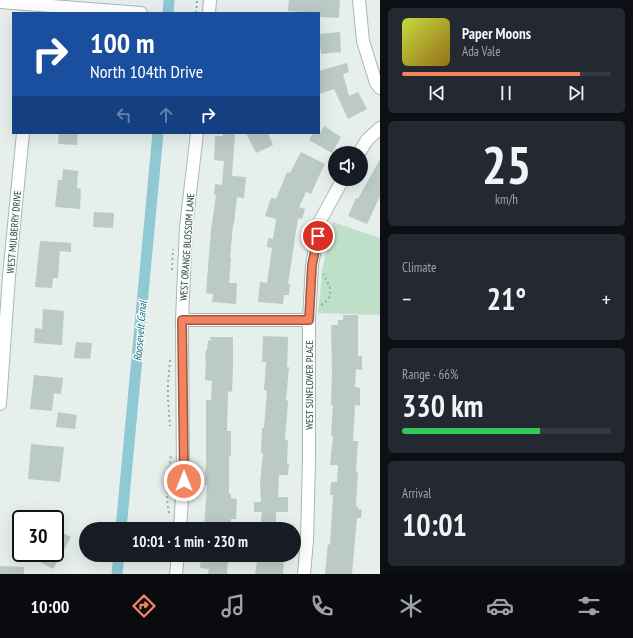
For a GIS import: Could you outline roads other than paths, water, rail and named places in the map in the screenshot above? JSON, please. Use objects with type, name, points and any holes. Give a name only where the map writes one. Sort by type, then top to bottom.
[{"type":"street","points":[[209,12],[210,0]]},
{"type":"street","points":[[359,0],[363,41],[376,83],[380,88]]},
{"type":"street","points":[[0,2],[35,6],[126,12]]},
{"type":"street","points":[[363,146],[380,128]]},
{"type":"street","name":"WEST MULBERRY DRIVE","points":[[0,404],[23,134]]},
{"type":"street","name":"WEST ORANGE BLOSSOM LANE","points":[[181,522],[184,481],[182,320],[186,227],[197,134]]},
{"type":"street","name":"WEST SUNFLOWER PLACE","points":[[304,574],[308,508],[309,320],[312,265],[320,222],[339,186]]},
{"type":"street","points":[[182,320],[309,320]]},
{"type":"street","points":[[176,574],[177,562]]},
{"type":"waterway","name":"Roosevelt Canal","points":[[168,12],[169,0]]},
{"type":"waterway","name":"Roosevelt Canal","points":[[122,522],[158,134]]},
{"type":"waterway","name":"Roosevelt Canal","points":[[117,574],[118,562]]}]
